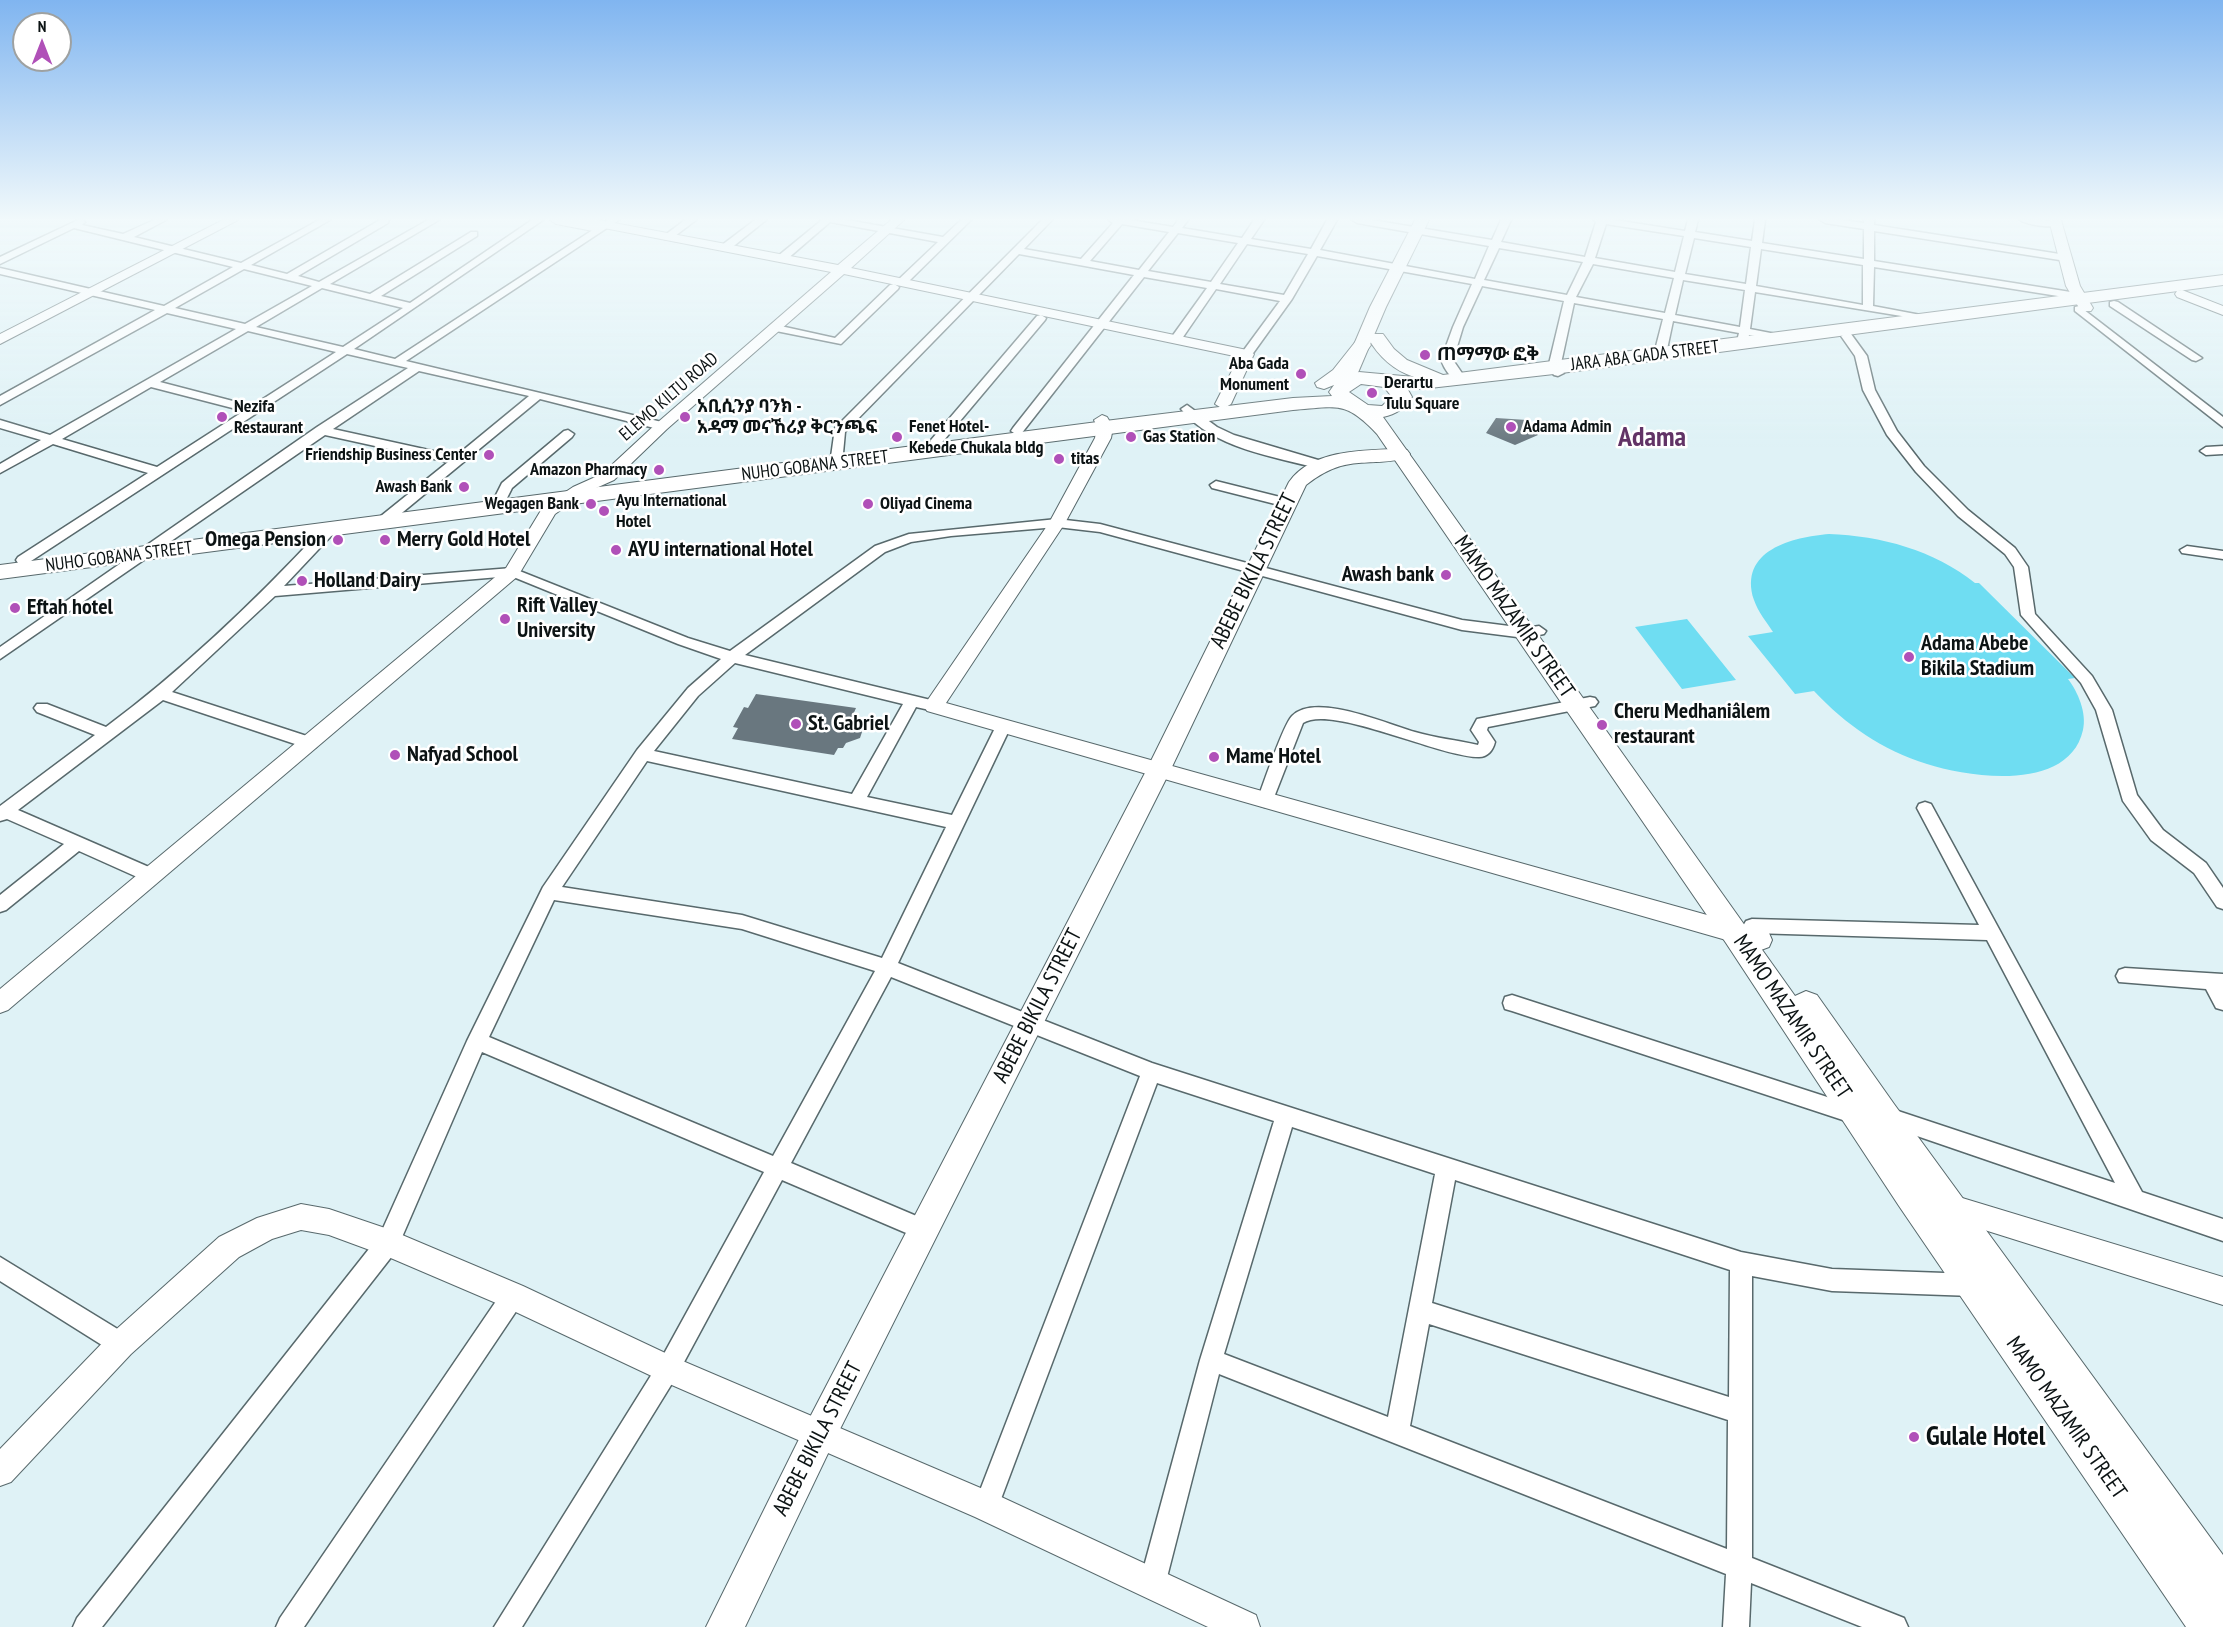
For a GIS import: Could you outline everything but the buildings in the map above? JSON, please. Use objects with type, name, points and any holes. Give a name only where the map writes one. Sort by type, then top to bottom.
[{"type":"main road","points":[[1381,415],[1368,366],[1370,341],[1378,307],[1386,296]]},
{"type":"main road","name":"JARA ABA GADA STREET","points":[[1381,415],[1446,382],[1556,371],[2121,296]]},
{"type":"main road","name":"JARA ABA GADA STREET","points":[[1446,382],[1556,371],[1660,354],[1743,337],[1786,338],[1843,333],[1922,318],[2156,296]]},
{"type":"main road","points":[[1370,341],[1396,362],[1426,376],[1446,382]]},
{"type":"main road","points":[[1298,399],[1340,374],[1370,341]]},
{"type":"main road","points":[[1370,341],[1381,415]]},
{"type":"main road","points":[[1298,399],[1344,409],[1364,417],[1381,415],[1446,382]]},
{"type":"main road","name":"NUHO GOBANA STREET","points":[[0,572],[157,548],[1298,399]]},
{"type":"main road","name":"NUHO GOBANA STREET","points":[[1190,413],[1223,404],[1298,399],[1381,415]]},
{"type":"main road","name":"ABEBE BIKILA STREET","points":[[725,1627],[820,1433],[1158,771],[1298,482],[1321,465],[1333,460],[1363,456],[1381,415]]},
{"type":"main road","name":"MAMO MAZAMIR STREET","points":[[1381,415],[1583,704],[1750,933],[1871,1115],[1948,1207],[2223,1590]]},
{"type":"main road","name":"NUHO GOBANA STREET","points":[[836,459],[1017,431],[1103,424]]},
{"type":"main road","name":"NUHO GOBANA STREET","points":[[0,563],[328,531],[500,499],[573,494]]},
{"type":"main road","name":"MAMO MAZAMIR STREET","points":[[1871,1115],[1911,1194],[2211,1627]]},
{"type":"street","points":[[0,332],[76,296]]},
{"type":"street","points":[[0,340],[77,296]]},
{"type":"street","points":[[107,296],[538,395],[662,426]]},
{"type":"street","points":[[0,401],[188,296]]},
{"type":"street","points":[[0,469],[302,296]]},
{"type":"street","points":[[367,296],[412,307]]},
{"type":"street","points":[[23,560],[428,296]]},
{"type":"street","points":[[397,362],[498,296]]},
{"type":"street","name":"ELEMO KILTU ROAD","points":[[0,1003],[512,572],[543,518],[573,494],[608,477],[662,426],[812,296]]},
{"type":"street","points":[[776,328],[837,342],[886,296]]},
{"type":"street","points":[[950,296],[1245,356]]},
{"type":"street","points":[[836,459],[839,431],[974,296]]},
{"type":"street","points":[[1017,431],[1124,296]]},
{"type":"street","points":[[1177,338],[1206,296]]},
{"type":"street","points":[[1223,404],[1245,356],[1287,298],[1273,296]]},
{"type":"street","points":[[1446,382],[1449,366],[1447,360],[1458,327],[1472,296]]},
{"type":"street","points":[[1552,296],[1671,318],[1743,337],[1749,296]]},
{"type":"street","points":[[1556,371],[1572,296]]},
{"type":"street","points":[[1660,354],[1676,296]]},
{"type":"street","points":[[1791,296],[1922,318]]},
{"type":"street","points":[[1868,296],[1868,309]]},
{"type":"street","points":[[2059,296],[2089,301],[2196,358]]},
{"type":"street","points":[[2086,296],[2089,301],[2223,423]]},
{"type":"street","points":[[2187,296],[2223,310]]},
{"type":"street","points":[[970,300],[1041,318],[1177,338],[1245,356]]},
{"type":"street","points":[[935,443],[1041,318]]},
{"type":"street","points":[[1843,333],[1862,356],[1869,390],[1891,432],[1920,470],[1963,513],[2010,550],[2021,567],[2028,615],[2087,680],[2104,710],[2129,797],[2157,835],[2200,868],[2223,902]]},
{"type":"street","points":[[0,654],[157,548],[321,430],[418,367]]},
{"type":"street","points":[[150,383],[253,410]]},
{"type":"street","points":[[387,519],[538,395]]},
{"type":"street","points":[[1190,413],[1215,431],[1240,441],[1321,465]]},
{"type":"street","points":[[0,424],[159,472]]},
{"type":"street","points":[[934,706],[1057,523],[1103,438],[1103,424]]},
{"type":"street","points":[[321,430],[457,460]]},
{"type":"street","points":[[500,499],[507,486],[568,434]]},
{"type":"street","points":[[2206,451],[2223,450]]},
{"type":"street","points":[[1215,485],[1287,503]]},
{"type":"street","points":[[86,1627],[388,1243],[477,1041],[549,892],[644,754],[693,692],[732,657],[880,549],[909,538],[1057,523],[1100,528],[1462,625],[1532,632]]},
{"type":"street","points":[[3,813],[161,694],[271,592],[328,531]]},
{"type":"street","points":[[2187,550],[2223,555]]},
{"type":"street","points":[[271,592],[512,572],[683,640],[732,657],[912,700],[1265,801],[1750,933],[1992,933]]},
{"type":"street","points":[[161,694],[310,743]]},
{"type":"street","points":[[857,800],[912,700]]},
{"type":"street","points":[[1265,801],[1297,720],[1307,713],[1322,712],[1366,721],[1413,737],[1480,751],[1486,747],[1487,742],[1479,730],[1482,723],[1583,704]]},
{"type":"street","points":[[42,708],[108,734]]},
{"type":"street","points":[[507,1627],[668,1369],[887,967],[1003,726]]},
{"type":"street","points":[[644,754],[957,823]]},
{"type":"street","points":[[1925,808],[2135,1200]]},
{"type":"street","points":[[3,813],[152,876]]},
{"type":"street","points":[[0,905],[78,843]]},
{"type":"street","points":[[549,892],[742,922],[887,967],[1151,1072],[1741,1263],[1832,1280],[1973,1285]]},
{"type":"street","points":[[2126,976],[2217,982],[2223,1002]]},
{"type":"street","points":[[1512,1003],[1871,1115],[2223,1230]]},
{"type":"street","points":[[477,1041],[925,1230]]},
{"type":"street","points":[[986,1506],[1151,1072]]},
{"type":"street","points":[[1152,1585],[1211,1360],[1286,1115]]},
{"type":"street","points":[[1397,1433],[1447,1166]]},
{"type":"street","points":[[1911,1194],[2223,1291]]},
{"type":"street","points":[[0,1471],[121,1344],[229,1247],[267,1227],[301,1217],[329,1222],[388,1243],[513,1296],[668,1369],[986,1506],[1244,1627]]},
{"type":"street","points":[[1736,1627],[1739,1566],[1741,1263]]},
{"type":"street","points":[[0,1268],[121,1344]]},
{"type":"street","points":[[290,1627],[513,1296]]},
{"type":"street","points":[[1421,1310],[1740,1412]]},
{"type":"street","points":[[1211,1360],[1895,1627]]},
{"type":"shaded area","name":"Adama Abebe Bikila Stadium","points":[[1829,534],[1868,538],[1906,547],[1942,562],[1975,583],[1979,583],[2075,678],[2068,679],[2081,703],[2084,723],[2074,750],[2059,763],[2039,772],[2016,776],[1992,776],[1946,769],[1911,758],[1880,744],[1839,715],[1814,691],[1795,694],[1748,636],[1773,632],[1754,600],[1751,583],[1754,569],[1761,558],[1772,549],[1800,539]]},
{"type":"shaded area","points":[[1687,619],[1736,680],[1682,689],[1635,627]]},
{"type":"place","name":"ጠማማው ፎቅ","points":[[1425,355]]},
{"type":"place","name":"Aba Gada Monument","points":[[1301,374]]},
{"type":"place","name":"Derartu Tulu Square","points":[[1372,393]]},
{"type":"place","name":"Nezifa Restaurant","points":[[222,417]]},
{"type":"place","name":"አቢሲንያ ባንክ - አዳማ መናኸሪያ ቅርንጫፍ","points":[[685,417]]},
{"type":"place","name":"Adama Admin","points":[[1511,427]]},
{"type":"place","name":"Fenet Hotel- Kebede Chukala bldg","points":[[897,437]]},
{"type":"place","name":"Gas Station","points":[[1131,437]]},
{"type":"place","name":"Friendship Business Center","points":[[489,455]]},
{"type":"place","name":"titas","points":[[1059,459]]},
{"type":"place","name":"Amazon Pharmacy","points":[[659,470]]},
{"type":"place","name":"Awash Bank","points":[[464,487]]},
{"type":"place","name":"Wegagen Bank","points":[[591,504]]},
{"type":"place","name":"Oliyad Cinema","points":[[868,504]]},
{"type":"place","name":"Ayu International Hotel","points":[[604,511]]},
{"type":"place","name":"Omega Pension","points":[[338,540]]},
{"type":"place","name":"Merry Gold Hotel","points":[[385,540]]},
{"type":"place","name":"AYU international Hotel","points":[[616,550]]},
{"type":"place","name":"Awash bank","points":[[1446,575]]},
{"type":"place","name":"Holland Dairy","points":[[302,581]]},
{"type":"place","name":"Eftah hotel","points":[[15,608]]},
{"type":"place","name":"Rift Valley University","points":[[505,619]]},
{"type":"place","name":"Adama Abebe Bikila Stadium","points":[[1909,657]]},
{"type":"place","name":"St. Gabriel","points":[[796,724]]},
{"type":"place","name":"Cheru Medhaniâlem restaurant","points":[[1602,725]]},
{"type":"place","name":"Nafyad School","points":[[395,755]]},
{"type":"place","name":"Mame Hotel","points":[[1214,757]]},
{"type":"place","name":"Gulale Hotel","points":[[1914,1437]]},
{"type":"district","name":"Adama","points":[[1652,438]]}]
